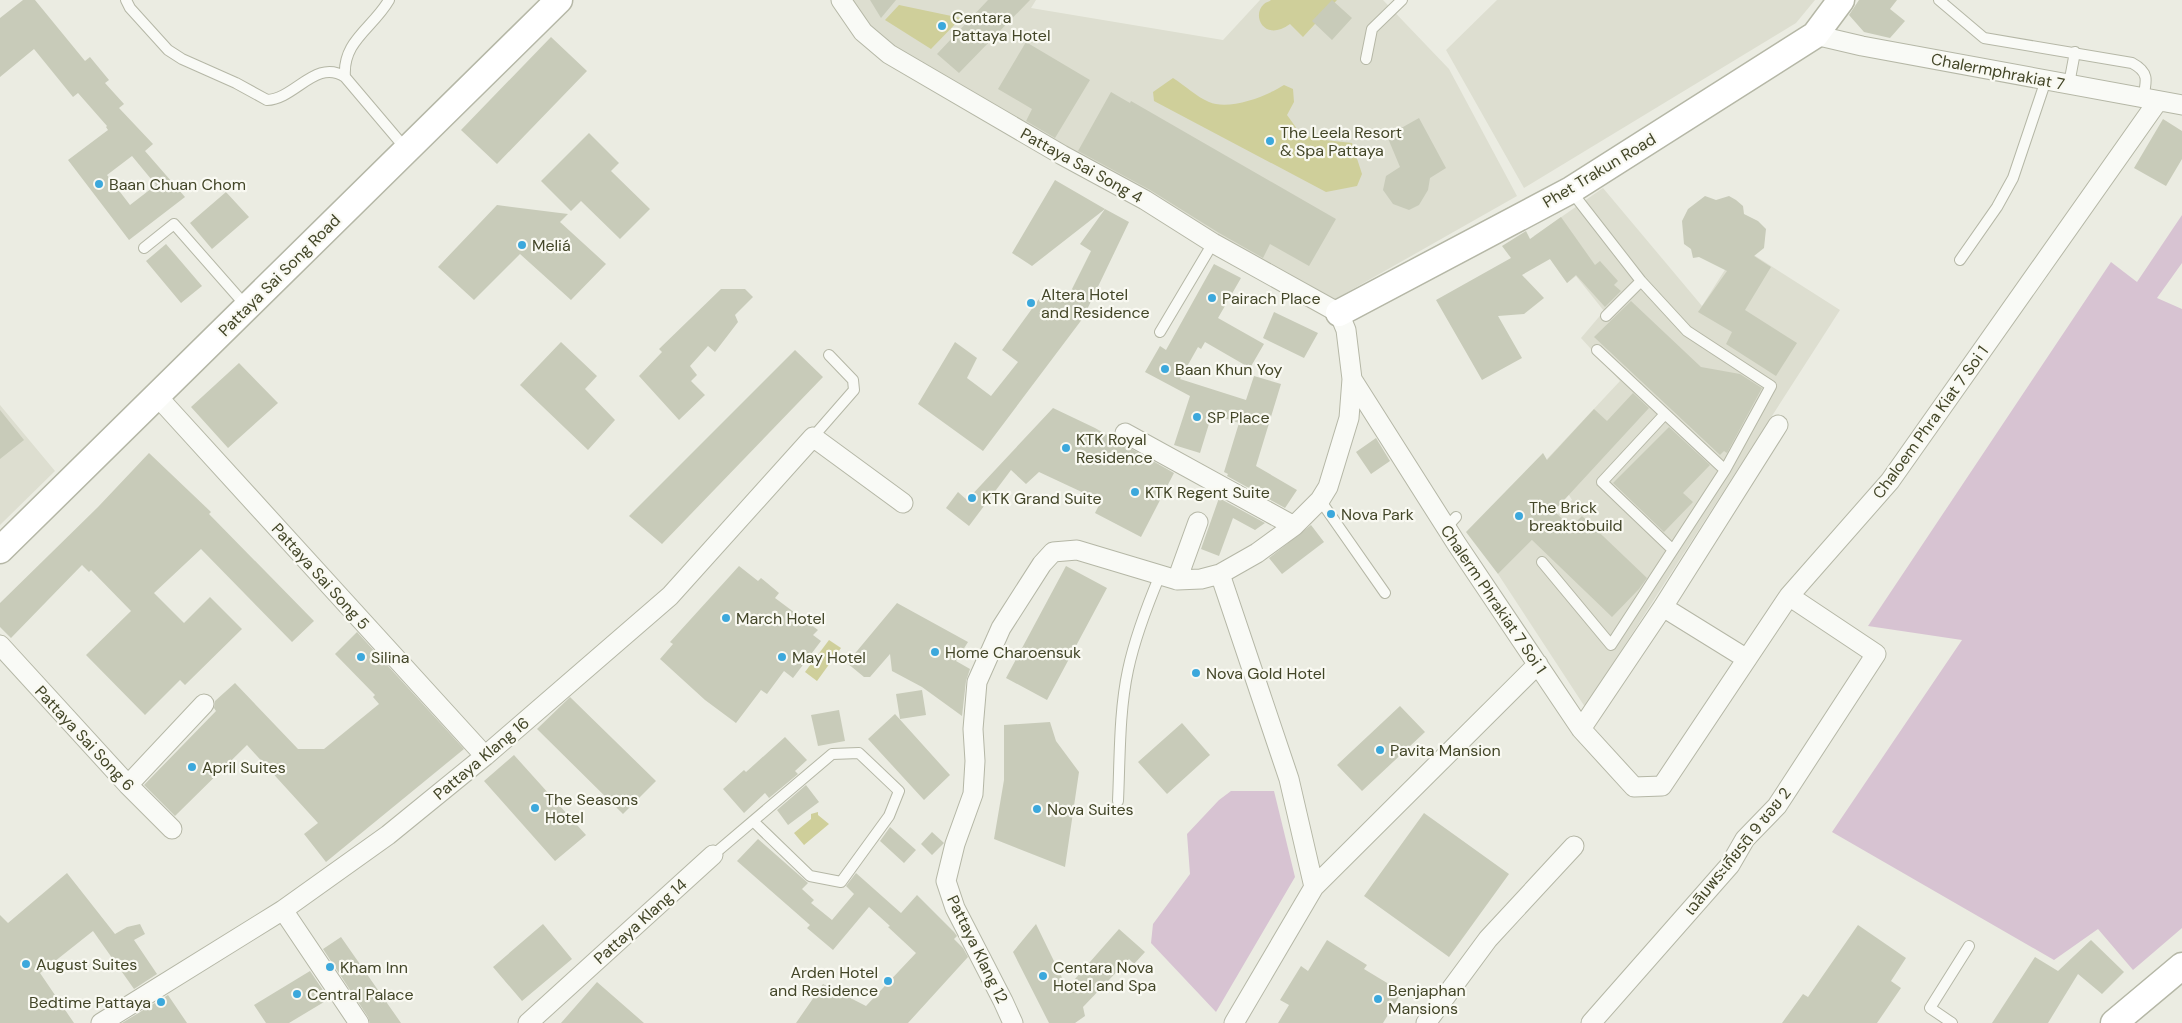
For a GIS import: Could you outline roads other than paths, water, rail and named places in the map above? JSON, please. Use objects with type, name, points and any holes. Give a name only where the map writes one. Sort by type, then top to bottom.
[{"type":"main road","name":"Pattaya Sai Song Road","points":[[0,550],[559,0]]},
{"type":"main road","name":"Phet Trakun Road","points":[[1339,314],[1571,190],[1815,34],[1841,0]]},
{"type":"main road","points":[[2114,1023],[2182,966]]},
{"type":"street","name":"Pattaya Sai Song 4","points":[[841,0],[863,32],[889,54],[1062,155],[1145,200],[1212,243],[1339,314]]},
{"type":"street","name":"Chalermphrakiat 7","points":[[1815,34],[1862,46],[2182,105]]},
{"type":"street","name":"Chaloem Phra Kiat 7 Soi 1","points":[[1746,659],[1789,596],[1890,481],[2150,100]]},
{"type":"street","name":"Pattaya Klang 12","points":[[1013,1023],[1004,1001],[955,908],[946,881],[955,844],[973,794],[975,761],[973,728],[977,682],[1001,628],[1042,564],[1053,552],[1077,550],[1169,578],[1201,579],[1220,574],[1257,553],[1294,526],[1320,500],[1328,487],[1349,418],[1352,379],[1346,330],[1339,314]]},
{"type":"street","name":"Chalerm Phrakiat 7 Soi 1","points":[[1352,379],[1451,522],[1538,664],[1581,729],[1634,788],[1662,786],[1746,659]]},
{"type":"street","name":"Pattaya Sai Song 5","points":[[157,396],[485,756]]},
{"type":"street","points":[[1581,729],[1663,607],[1778,425]]},
{"type":"street","points":[[1125,433],[1294,526]]},
{"type":"street","points":[[813,437],[903,503]]},
{"type":"street","name":"Pattaya Klang 16","points":[[101,1023],[283,910],[388,835],[485,756],[670,596],[813,437]]},
{"type":"street","points":[[1169,578],[1198,522]]},
{"type":"street","points":[[1220,574],[1289,779],[1314,887]]},
{"type":"street","name":"เฉลิมพระเกียรติ 9 ซอย 2","points":[[1591,1023],[1730,865],[1745,839],[1777,806],[1876,654],[1789,596]]},
{"type":"street","points":[[1663,607],[1746,659]]},
{"type":"street","name":"Pattaya Sai Song 6","points":[[0,645],[128,785],[172,830]]},
{"type":"street","points":[[1234,1023],[1314,887],[1538,664]]},
{"type":"street","points":[[128,785],[204,704]]},
{"type":"street","points":[[1426,1023],[1488,939],[1574,846]]},
{"type":"street","name":"Pattaya Klang 14","points":[[528,1023],[713,855]]},
{"type":"street","points":[[283,910],[359,1023]]},
{"type":"lane","points":[[126,0],[130,8],[168,50],[182,59],[236,83],[267,100],[283,97],[313,77],[328,71],[337,72],[345,77],[406,150]]},
{"type":"lane","points":[[345,77],[344,64],[348,50],[383,10],[389,0]]},
{"type":"lane","points":[[1366,59],[1372,29],[1402,0]]},
{"type":"lane","points":[[1939,0],[1984,38],[2132,62],[2142,68],[2146,75],[2150,100]]},
{"type":"lane","points":[[2069,84],[2075,52]]},
{"type":"lane","points":[[1960,260],[1997,206],[2013,178],[2046,80]]},
{"type":"lane","points":[[1542,562],[1611,645],[1725,470],[1771,386],[1687,331],[1641,282],[1571,190]]},
{"type":"lane","points":[[144,248],[174,224],[247,307]]},
{"type":"lane","points":[[1160,332],[1212,243]]},
{"type":"lane","points":[[1606,316],[1641,282]]},
{"type":"lane","points":[[1597,350],[1725,470]]},
{"type":"lane","points":[[813,437],[854,390],[853,380],[829,355]]},
{"type":"lane","points":[[1664,414],[1602,482],[1673,550]]},
{"type":"lane","points":[[1320,500],[1385,593]]},
{"type":"lane","points":[[1118,801],[1122,719],[1128,670],[1142,621],[1169,578]]},
{"type":"lane","name":"Pattaya Klang 14","points":[[713,855],[753,821],[832,754],[859,753],[899,791],[889,816],[841,882],[810,876],[753,821]]},
{"type":"lane","points":[[1952,1023],[1930,1008],[1969,946]]},
{"type":"place","name":"Centara Pattaya Hotel","points":[[942,26]]},
{"type":"place","name":"The Leela Resort & Spa Pattaya","points":[[1270,141]]},
{"type":"place","name":"Baan Chuan Chom","points":[[99,184]]},
{"type":"place","name":"Meliá","points":[[522,245]]},
{"type":"place","name":"Pairach Place","points":[[1212,298]]},
{"type":"place","name":"Altera Hotel and Residence","points":[[1031,303]]},
{"type":"place","name":"Baan Khun Yoy","points":[[1165,369]]},
{"type":"place","name":"SP Place","points":[[1197,417]]},
{"type":"place","name":"KTK Royal Residence","points":[[1066,448]]},
{"type":"place","name":"KTK Regent Suite","points":[[1135,492]]},
{"type":"place","name":"KTK Grand Suite","points":[[972,498]]},
{"type":"place","name":"Nova Park","points":[[1331,514]]},
{"type":"place","name":"The Brick breaktobuild","points":[[1519,516]]},
{"type":"place","name":"March Hotel","points":[[726,618]]},
{"type":"place","name":"Home Charoensuk","points":[[935,652]]},
{"type":"place","name":"Silina","points":[[361,657]]},
{"type":"place","name":"May Hotel","points":[[782,657]]},
{"type":"place","name":"Nova Gold Hotel","points":[[1196,673]]},
{"type":"place","name":"Pavita Mansion","points":[[1380,750]]},
{"type":"place","name":"April Suites","points":[[192,767]]},
{"type":"place","name":"The Seasons Hotel","points":[[535,808]]},
{"type":"place","name":"Nova Suites","points":[[1037,809]]},
{"type":"place","name":"August Suites","points":[[26,964]]},
{"type":"place","name":"Kham Inn","points":[[330,967]]},
{"type":"place","name":"Centara Nova Hotel and Spa","points":[[1043,976]]},
{"type":"place","name":"Arden Hotel and Residence","points":[[888,981]]},
{"type":"place","name":"Central Palace","points":[[297,994]]},
{"type":"place","name":"Benjaphan Mansions","points":[[1378,999]]},
{"type":"place","name":"Bedtime Pattaya","points":[[161,1002]]}]
